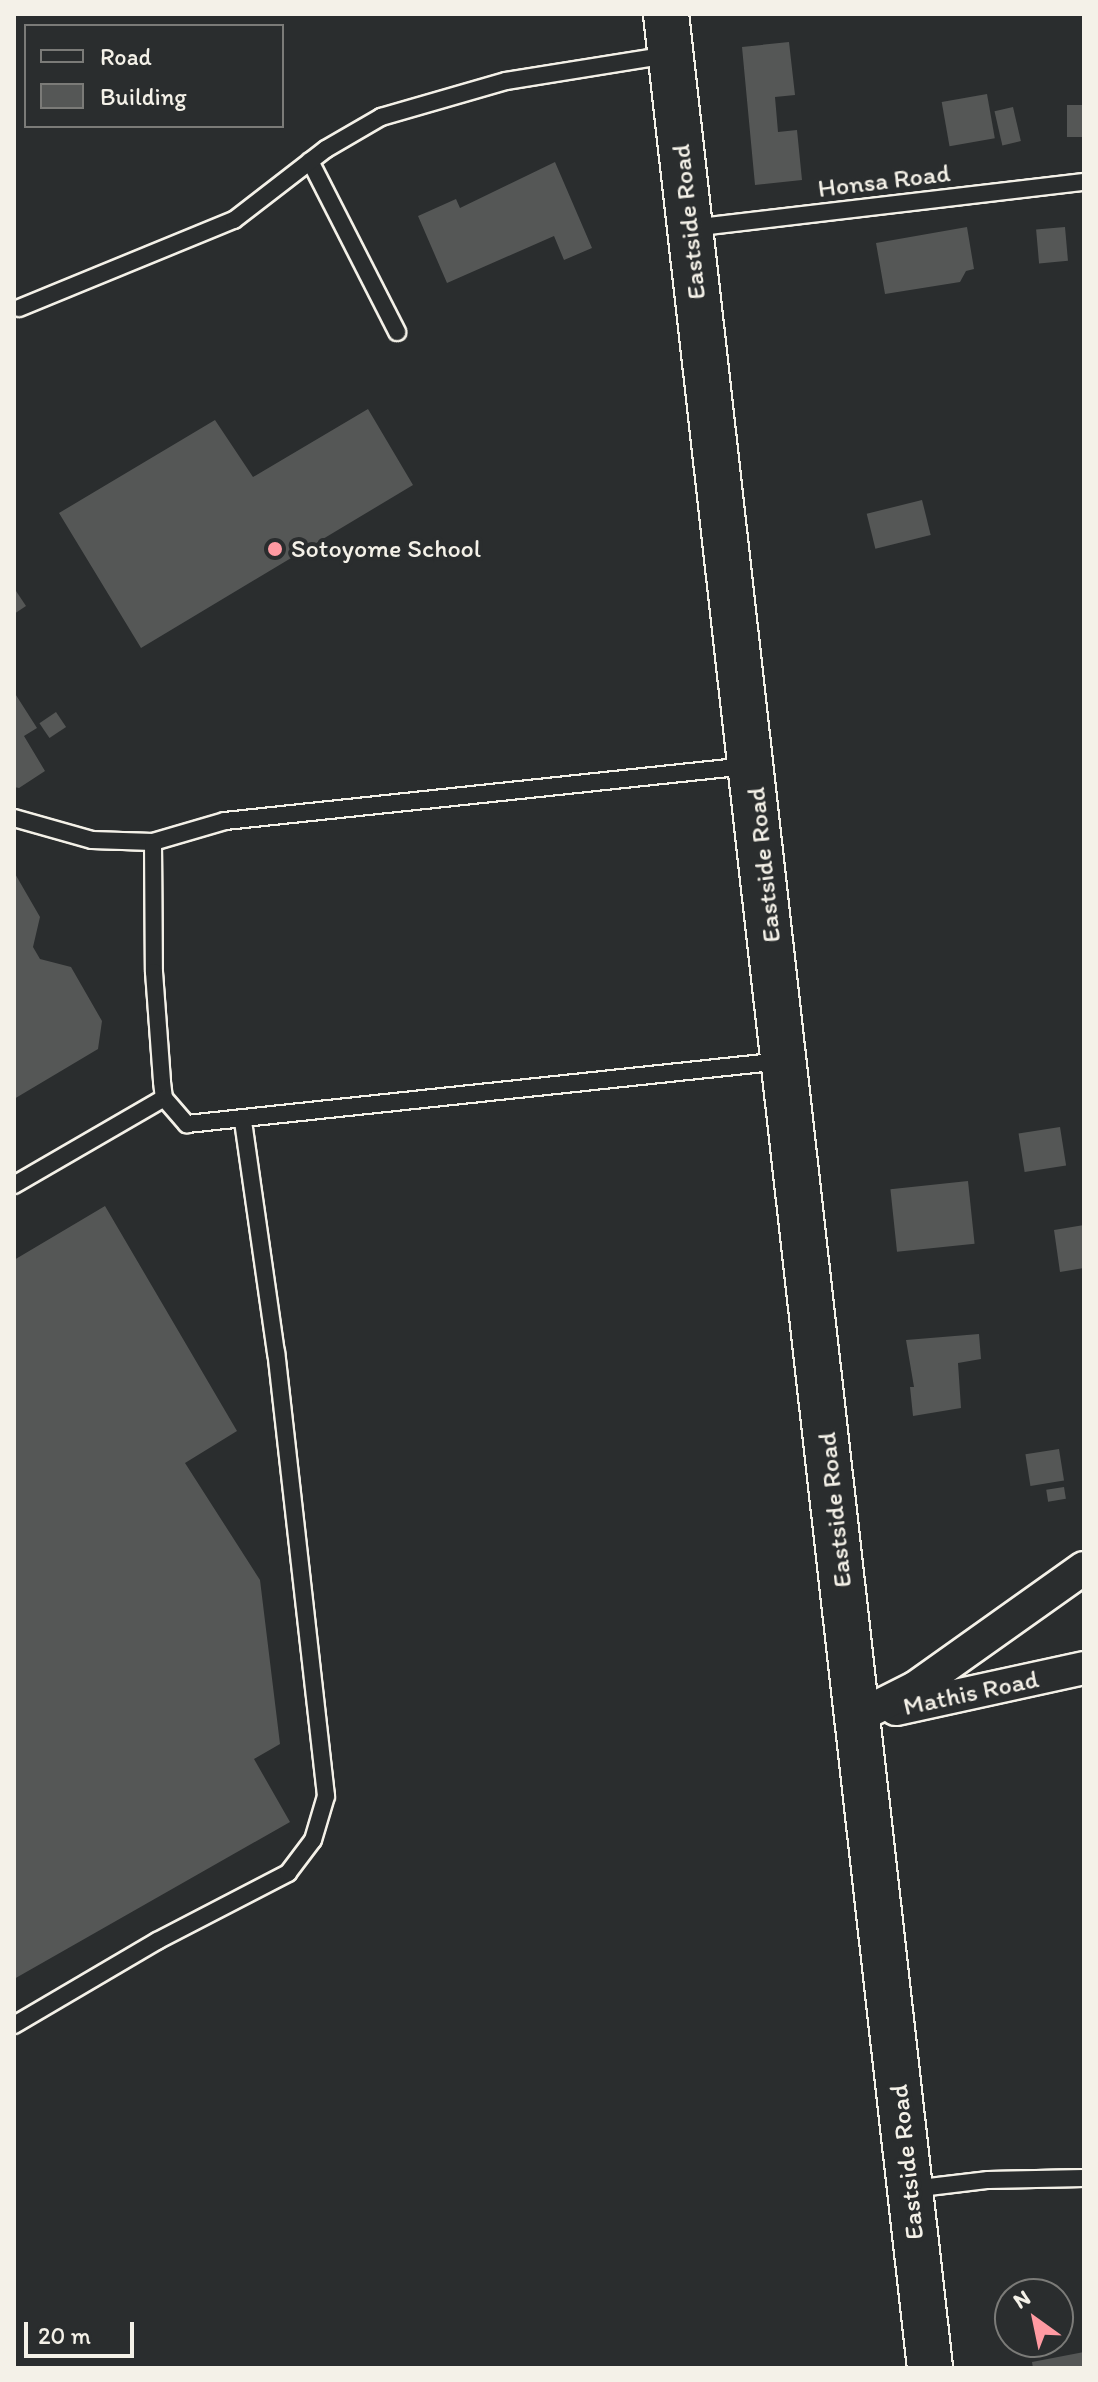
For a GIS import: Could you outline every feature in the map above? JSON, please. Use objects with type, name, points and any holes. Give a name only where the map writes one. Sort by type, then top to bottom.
[{"type":"main road","name":"Eastside Road","points":[[668,34],[753,765],[930,2368]]},
{"type":"street","points":[[857,1717],[915,1688],[1084,1568]]},
{"type":"street","name":"Mathis Road","points":[[857,1717],[1084,1668]]},
{"type":"lane","points":[[19,308],[234,220],[310,161],[381,117],[668,34]]},
{"type":"lane","points":[[310,161],[397,332]]},
{"type":"lane","name":"Honsa Road","points":[[690,228],[1084,182]]},
{"type":"lane","points":[[14,818],[92,840],[153,842],[225,821],[753,765]]},
{"type":"lane","points":[[153,842],[154,972],[164,1098],[187,1124],[786,1060]]},
{"type":"lane","points":[[14,1185],[164,1098]]},
{"type":"lane","points":[[14,2025],[157,1941],[288,1873],[313,1840],[326,1796],[276,1353],[243,1120]]},
{"type":"lane","points":[[910,2189],[988,2180],[1084,2178]]},
{"type":"building","points":[[789,42],[795,95],[775,97],[778,132],[797,130],[802,180],[755,185],[742,47]]},
{"type":"building","points":[[987,94],[995,138],[950,146],[942,102]]},
{"type":"building","points":[[1067,105],[1084,105],[1084,137],[1067,137]]},
{"type":"building","points":[[1013,107],[1021,141],[1002,145],[994,111]]},
{"type":"building","points":[[555,162],[592,248],[564,260],[554,236],[447,283],[418,216],[456,199],[460,208]]},
{"type":"building","points":[[967,227],[974,269],[966,271],[960,282],[885,294],[876,243]]},
{"type":"building","points":[[1065,227],[1068,261],[1039,263],[1036,230]]},
{"type":"building","points":[[368,409],[413,485],[141,648],[59,513],[215,420],[253,477]]},
{"type":"building","points":[[922,500],[931,535],[875,549],[867,514]]},
{"type":"building","points":[[14,588],[26,606],[14,614]]},
{"type":"building","points":[[14,692],[37,728],[24,736],[45,771],[19,788],[14,787]]},
{"type":"building","points":[[56,712],[66,727],[49,738],[39,723]]},
{"type":"building","points":[[14,872],[40,917],[33,947],[40,959],[71,967],[102,1021],[98,1049],[14,1099]]},
{"type":"building","points":[[1060,1127],[1066,1166],[1025,1172],[1019,1134]]},
{"type":"building","points":[[968,1181],[975,1244],[897,1252],[890,1189]]},
{"type":"building","points":[[105,1206],[237,1431],[185,1463],[260,1580],[280,1744],[254,1759],[290,1822],[14,1979],[14,1260]]},
{"type":"building","points":[[1084,1225],[1084,1268],[1060,1272],[1054,1230]]},
{"type":"building","points":[[979,1334],[981,1359],[958,1363],[961,1408],[913,1416],[910,1387],[914,1387],[906,1340]]},
{"type":"building","points":[[1059,1449],[1064,1481],[1030,1486],[1025,1454]]},
{"type":"building","points":[[1064,1487],[1066,1499],[1048,1502],[1046,1490]]},
{"type":"building","points":[[1084,2352],[1084,2368],[1033,2368],[1032,2362],[1074,2358],[1074,2354]]},
{"type":"place","name":"Sotoyome School","points":[[275,549]]}]
